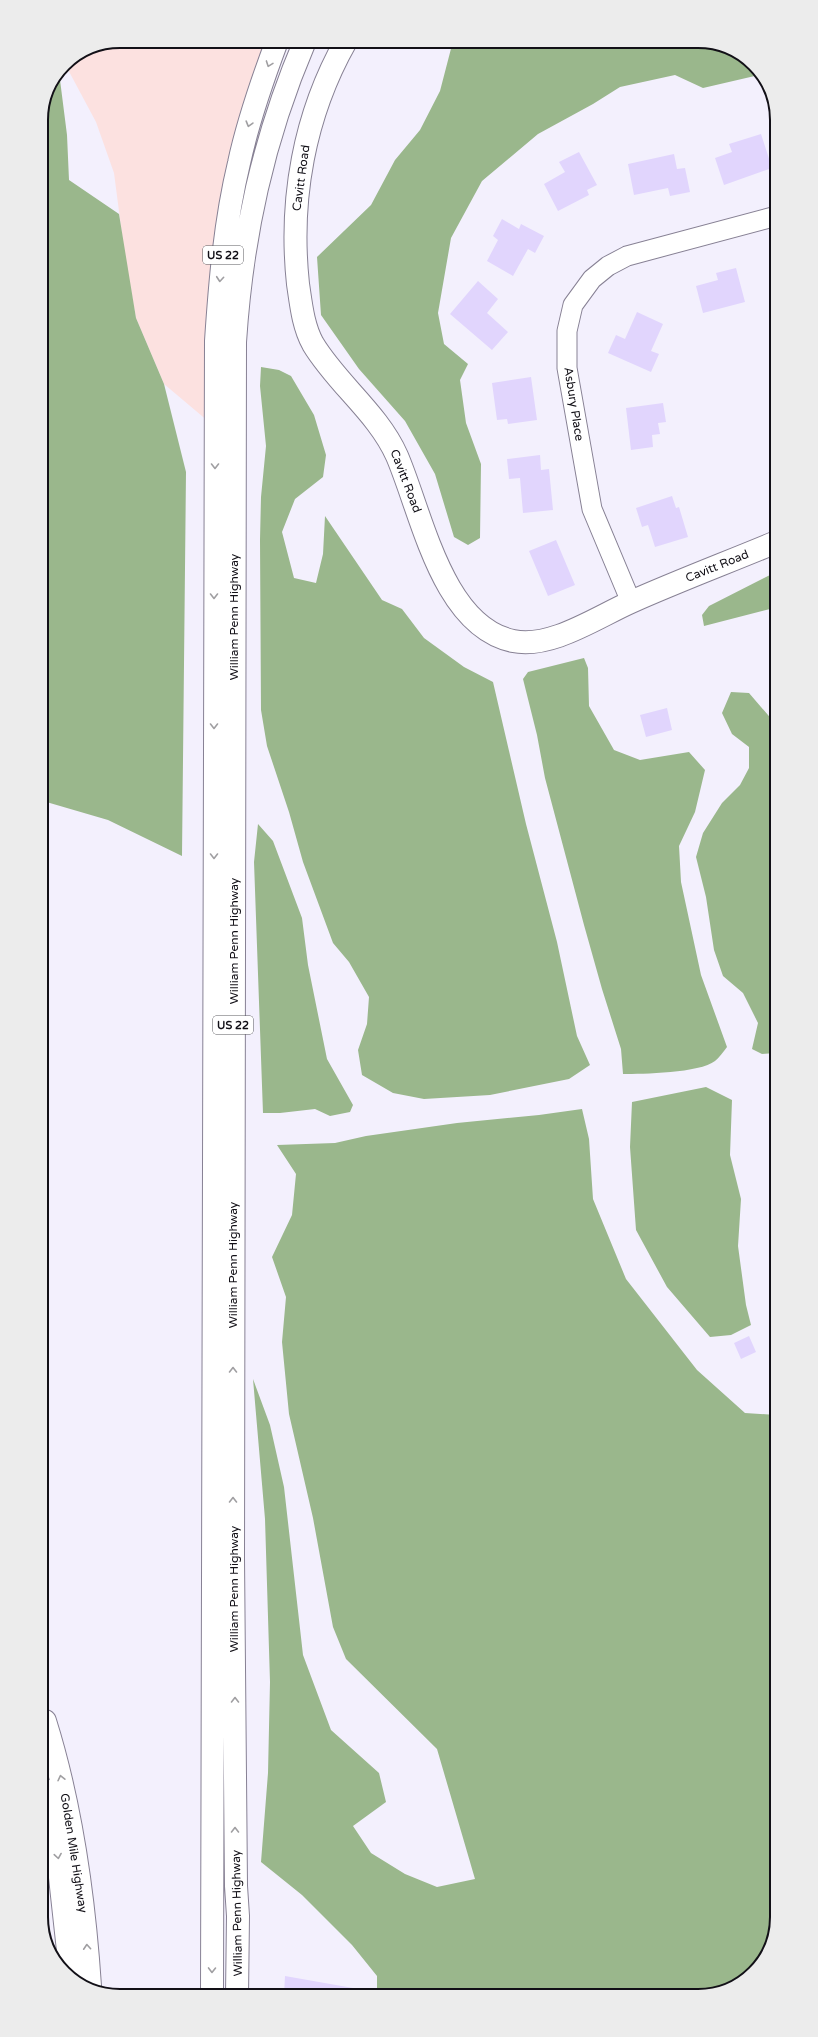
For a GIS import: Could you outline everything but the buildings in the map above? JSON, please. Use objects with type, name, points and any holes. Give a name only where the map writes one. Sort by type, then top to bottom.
[{"type":"main road","name":"William Penn Highway","points":[[212,1989],[216,341],[224,246],[239,163],[260,87],[275,48]]},
{"type":"main road","name":"William Penn Highway","points":[[238,1989],[233,1558],[235,342],[241,269],[256,188],[280,106],[302,48]]},
{"type":"main road","name":"Cavitt Road","points":[[342,48],[325,83],[315,111],[300,168],[296,198],[296,244],[298,284],[303,315],[313,343],[390,441],[441,570],[461,607],[484,629],[514,641],[529,642],[564,634],[630,602],[770,545]]},
{"type":"main road","name":"Golden Mile Highway","points":[[48,1732],[66,1801],[76,1856],[87,1944],[90,1982]]},
{"type":"main road","name":"Golden Mile Highway","points":[[48,1806],[58,1859],[70,1969]]},
{"type":"street","name":"Asbury Place","points":[[630,602],[592,510],[567,368],[568,331],[573,305],[592,279],[608,266],[627,256],[770,218]]},
{"type":"shaded area","points":[[115,48],[275,48],[249,125],[215,427],[164,384],[136,318],[125,257],[114,173],[96,122],[68,70],[80,60],[93,53]]},
{"type":"green space","points":[[451,48],[703,48],[725,53],[742,63],[755,76],[703,88],[675,75],[620,87],[593,104],[538,134],[482,181],[451,238],[438,313],[444,344],[468,364],[460,380],[466,423],[481,464],[480,538],[468,545],[454,537],[435,474],[405,421],[359,369],[321,315],[317,257],[371,205],[395,160],[420,130],[440,91]]},
{"type":"green space","points":[[60,81],[67,135],[69,180],[119,214],[136,318],[164,384],[186,472],[182,856],[108,820],[48,802],[48,115],[50,102],[55,88]]},
{"type":"green space","points":[[261,367],[279,370],[291,376],[314,415],[326,455],[323,477],[295,499],[282,532],[294,578],[316,583],[323,554],[325,516],[382,600],[402,609],[424,638],[464,667],[493,682],[526,824],[557,942],[577,1036],[590,1065],[569,1079],[490,1095],[424,1099],[393,1093],[362,1075],[358,1050],[367,1024],[369,997],[349,962],[333,943],[303,862],[289,812],[267,746],[261,710],[260,540],[261,497],[266,446],[260,386]]},
{"type":"green space","points":[[770,575],[770,609],[704,626],[702,615],[709,606]]},
{"type":"green space","points":[[584,658],[588,668],[589,706],[614,750],[640,760],[689,752],[705,770],[695,812],[679,846],[681,882],[701,975],[727,1047],[720,1057],[708,1065],[670,1072],[623,1074],[621,1049],[584,925],[545,778],[537,735],[523,679],[528,672]]},
{"type":"green space","points":[[731,692],[749,693],[770,717],[770,1053],[762,1054],[752,1049],[758,1023],[743,993],[723,976],[714,950],[706,897],[696,857],[703,833],[722,803],[740,785],[749,768],[749,747],[732,734],[722,713]]},
{"type":"green space","points":[[258,824],[273,841],[302,918],[308,965],[327,1059],[353,1105],[350,1112],[330,1116],[315,1109],[280,1113],[263,1113],[254,862]]},
{"type":"green space","points":[[706,1087],[732,1100],[730,1155],[741,1199],[738,1246],[746,1305],[751,1325],[731,1335],[710,1337],[667,1287],[636,1230],[630,1147],[632,1102]]},
{"type":"green space","points":[[582,1109],[589,1139],[593,1199],[626,1279],[697,1370],[745,1413],[770,1415],[770,1917],[768,1935],[765,1944],[755,1961],[738,1977],[730,1982],[716,1987],[698,1989],[377,1989],[377,1976],[352,1945],[302,1895],[261,1862],[268,1773],[270,1682],[265,1519],[253,1379],[270,1425],[284,1487],[303,1655],[331,1730],[379,1773],[386,1802],[353,1826],[371,1853],[405,1874],[437,1887],[475,1879],[437,1749],[346,1659],[333,1627],[313,1518],[289,1414],[282,1342],[286,1297],[272,1257],[292,1215],[296,1174],[277,1145],[335,1143],[366,1136],[457,1123]]}]
